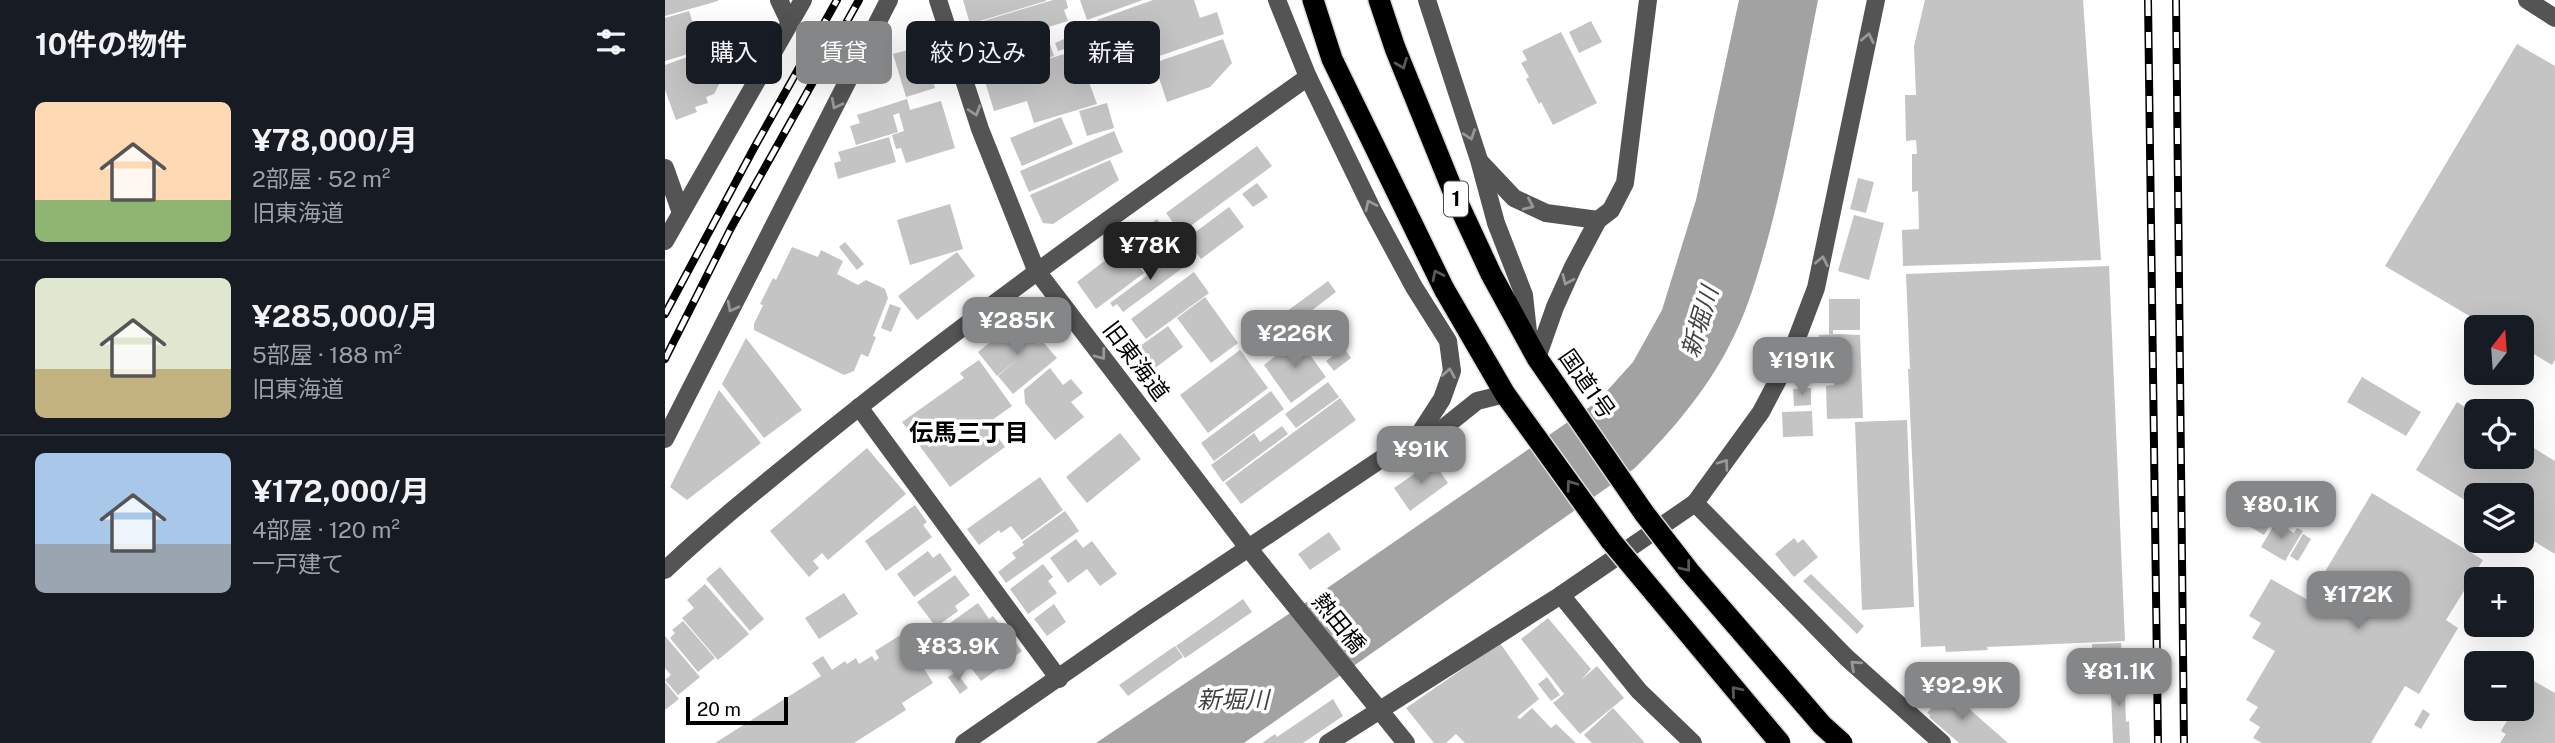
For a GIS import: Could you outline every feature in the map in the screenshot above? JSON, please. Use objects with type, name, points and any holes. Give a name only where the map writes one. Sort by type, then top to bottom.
[{"type":"highway","name":"1","points":[[1313,0],[1332,59],[1444,289],[1505,394],[1611,541],[1780,743]]},
{"type":"highway","name":"国道1号","points":[[1379,0],[1395,48],[1457,201],[1491,274],[1533,351],[1644,513],[1689,571],[1822,725],[1842,743]]},
{"type":"street","points":[[779,0],[790,23]]},
{"type":"street","points":[[665,241],[803,0]]},
{"type":"street","points":[[665,439],[889,0]]},
{"type":"street","name":"旧東海道","points":[[938,0],[980,129],[1036,270],[1270,576]]},
{"type":"street","points":[[964,743],[1144,618],[1420,433],[1442,399],[1452,371],[1448,341],[1414,287],[1373,211],[1308,77],[1277,0]]},
{"type":"street","points":[[1427,0],[1479,160],[1496,223],[1524,295],[1533,351]]},
{"type":"street","points":[[1533,351],[1598,220],[1611,210],[1625,183],[1648,0]]},
{"type":"street","points":[[1328,743],[1373,705],[1561,595],[1695,503],[1761,412],[1803,328],[1816,288],[1876,0]]},
{"type":"street","points":[[2527,0],[2555,18]]},
{"type":"street","points":[[665,570],[710,528],[859,407],[1036,270],[1308,77]]},
{"type":"street","points":[[1479,160],[1514,198],[1546,213],[1598,220]]},
{"type":"street","points":[[665,168],[681,213]]},
{"type":"street","points":[[1414,287],[1471,334]]},
{"type":"street","points":[[1420,433],[1442,429],[1477,401],[1505,394]]},
{"type":"street","points":[[859,407],[1059,679]]},
{"type":"street","points":[[1695,503],[1847,658],[1942,743]]},
{"type":"street","name":"熱田橋","points":[[1270,576],[1373,705]]},
{"type":"street","points":[[1561,595],[1639,691],[1693,743]]},
{"type":"street","points":[[1373,705],[1406,743]]},
{"type":"water","name":"新堀川","points":[[1739,0],[1818,0],[1779,193],[1752,291],[1720,363],[1674,426],[1635,468],[1244,743],[1096,743],[1597,402],[1633,362],[1662,310],[1696,200]]},
{"type":"building","points":[[665,0],[718,0],[718,1],[665,16]]},
{"type":"building","points":[[963,0],[1046,0],[980,21],[969,21]]},
{"type":"building","points":[[1053,0],[1066,0],[1068,8],[1064,10],[1068,21],[1050,27],[1050,21],[983,21]]},
{"type":"building","points":[[1080,0],[1143,0],[1087,20]]},
{"type":"building","points":[[1153,0],[1194,0],[1200,18],[1217,12],[1224,34],[1160,56],[1160,21],[1097,20]]},
{"type":"building","points":[[1925,0],[2083,0],[2101,260],[1903,266],[1902,230],[1919,229],[1918,191],[1912,192],[1912,154],[1917,154],[1916,140],[1906,141],[1905,95],[1916,95],[1914,46]]},
{"type":"building","points":[[689,11],[692,21],[686,21],[686,55],[665,61],[665,18]]},
{"type":"building","points":[[1591,21],[1602,42],[1579,53],[1569,32]]},
{"type":"building","points":[[1561,32],[1597,103],[1553,125],[1526,79],[1529,77],[1521,63],[1527,60],[1522,51]]},
{"type":"building","points":[[1064,39],[1064,49],[1058,51],[1055,43]]},
{"type":"building","points":[[1223,39],[1232,63],[1210,87],[1167,102],[1160,81],[1160,61]]},
{"type":"building","points":[[2517,44],[2555,66],[2555,360],[2552,365],[2534,354],[2534,315],[2468,315],[2385,266]]},
{"type":"building","points":[[906,51],[906,84],[934,84],[935,88],[906,97],[893,54]]},
{"type":"building","points":[[1064,54],[1064,84],[1090,84],[1097,104],[1034,123],[1027,101],[994,111],[986,84],[1050,84],[1050,58]]},
{"type":"building","points":[[686,57],[686,84],[719,84],[714,94],[706,97],[708,103],[695,107],[697,112],[676,120],[665,90],[665,65]]},
{"type":"building","points":[[907,99],[910,110],[941,101],[955,148],[906,163],[901,148],[896,149],[892,135],[904,131],[899,113],[893,115],[898,132],[856,145],[850,126],[860,123],[857,115]]},
{"type":"building","points":[[1107,103],[1114,128],[1087,136],[1079,111]]},
{"type":"building","points":[[1061,117],[1073,144],[1022,166],[1010,138]]},
{"type":"building","points":[[1114,131],[1123,152],[1029,192],[1020,171]]},
{"type":"building","points":[[889,137],[896,162],[838,179],[834,163],[841,161],[838,152]]},
{"type":"building","points":[[1257,146],[1272,166],[1181,233],[1166,213]]},
{"type":"building","points":[[1110,160],[1119,180],[1053,224],[1043,223],[1030,195]]},
{"type":"building","points":[[1858,178],[1874,182],[1866,213],[1850,209]]},
{"type":"building","points":[[1257,183],[1268,197],[1253,207],[1242,194]]},
{"type":"building","points":[[950,204],[963,249],[910,265],[897,220]]},
{"type":"building","points":[[1229,207],[1244,227],[1201,259],[1186,239]]},
{"type":"building","points":[[1854,215],[1884,223],[1869,280],[1838,271]]},
{"type":"building","points":[[1157,219],[1179,250],[1149,273],[1126,242]]},
{"type":"building","points":[[845,242],[864,264],[857,270],[839,247]]},
{"type":"building","points":[[1124,246],[1144,273],[1096,309],[1077,282]]},
{"type":"building","points":[[792,247],[818,257],[821,250],[843,261],[837,274],[858,285],[866,280],[885,289],[888,298],[873,336],[876,337],[868,357],[861,354],[854,371],[844,375],[754,330],[763,305],[760,304],[773,278],[776,280]]},
{"type":"building","points":[[957,252],[975,276],[917,320],[898,296]]},
{"type":"building","points":[[1179,252],[1188,264],[1123,312],[1117,304],[1113,307],[1110,303]]},
{"type":"building","points":[[2109,266],[2125,641],[1987,647],[1988,650],[1946,652],[1945,646],[1921,647],[1906,274]]},
{"type":"building","points":[[1194,272],[1209,293],[1146,339],[1131,319]]},
{"type":"building","points":[[1328,281],[1336,292],[1294,324],[1286,312]]},
{"type":"building","points":[[1205,297],[1238,343],[1211,363],[1177,318]]},
{"type":"building","points":[[1829,299],[1860,299],[1860,330],[1833,330],[1833,334],[1829,334]]},
{"type":"building","points":[[890,304],[901,308],[891,332],[881,328]]},
{"type":"building","points":[[1018,320],[1038,344],[1042,341],[1057,358],[1013,394],[998,376],[1020,357],[997,376],[978,352]]},
{"type":"building","points":[[1336,321],[1341,327],[1332,333],[1327,327]]},
{"type":"building","points":[[1168,326],[1183,347],[1138,381],[1122,359]]},
{"type":"building","points":[[1315,333],[1321,341],[1311,349],[1305,341]]},
{"type":"building","points":[[1819,335],[1860,335],[1863,418],[1827,419],[1826,386],[1834,385],[1833,353],[1819,354]]},
{"type":"building","points":[[1296,336],[1326,377],[1291,403],[1264,365],[1286,348],[1283,345]]},
{"type":"building","points":[[746,338],[802,410],[764,438],[722,384]]},
{"type":"building","points":[[1344,348],[1351,358],[1334,371],[1326,361]]},
{"type":"building","points":[[1240,350],[1268,388],[1208,433],[1180,395]]},
{"type":"building","points":[[979,360],[1012,406],[988,423],[1005,447],[950,487],[902,422],[964,378],[960,373]]},
{"type":"building","points":[[1050,368],[1063,385],[1071,379],[1083,393],[1071,402],[1084,417],[1055,440],[1025,403],[1024,390]]},
{"type":"building","points":[[2362,377],[2421,412],[2406,436],[2347,402]]},
{"type":"building","points":[[1328,382],[1339,397],[1296,428],[1285,414]]},
{"type":"building","points":[[1811,388],[1811,405],[1794,406],[1793,389]]},
{"type":"building","points":[[719,390],[761,443],[687,500],[670,487]]},
{"type":"building","points":[[1271,391],[1284,409],[1214,461],[1201,443]]},
{"type":"building","points":[[1340,398],[1356,420],[1241,504],[1225,483]]},
{"type":"building","points":[[2457,402],[2464,406],[2464,469],[2534,469],[2534,448],[2555,461],[2555,554],[2534,541],[2534,483],[2464,483],[2464,500],[2416,470]]},
{"type":"building","points":[[1812,411],[1813,436],[1783,437],[1782,412]]},
{"type":"building","points":[[1907,420],[1914,607],[1862,610],[1855,422]]},
{"type":"building","points":[[1282,426],[1288,434],[1223,482],[1211,465],[1254,433],[1260,442]]},
{"type":"building","points":[[1120,433],[1141,459],[1087,503],[1066,477]]},
{"type":"building","points":[[867,448],[906,494],[828,560],[822,553],[813,561],[819,568],[809,577],[770,531]]},
{"type":"building","points":[[1433,461],[1448,483],[1410,511],[1394,488]]},
{"type":"building","points":[[1040,477],[1063,510],[1022,540],[1011,526],[1001,533],[999,530],[979,545],[967,529]]},
{"type":"building","points":[[2372,493],[2464,549],[2464,553],[2471,553],[2483,560],[2479,567],[2464,567],[2464,591],[2446,620],[2458,628],[2419,694],[2405,686],[2371,743],[2262,743],[2253,738],[2260,727],[2249,720],[2258,707],[2246,700],[2275,651],[2252,638],[2261,623],[2249,616],[2271,579],[2308,600]]},
{"type":"building","points":[[915,505],[927,522],[923,525],[932,537],[886,571],[865,541]]},
{"type":"building","points":[[2257,507],[2274,518],[2264,535],[2247,525]]},
{"type":"building","points":[[1065,511],[1079,531],[1006,583],[998,572],[1016,558],[1012,553],[1024,545],[1022,542]]},
{"type":"building","points":[[2276,522],[2294,533],[2297,528],[2303,531],[2285,561],[2261,547]]},
{"type":"building","points":[[1329,532],[1341,549],[1310,570],[1298,554]]},
{"type":"building","points":[[2303,534],[2311,539],[2298,561],[2290,556]]},
{"type":"building","points":[[1794,538],[1798,543],[1803,539],[1818,557],[1794,577],[1775,554]]},
{"type":"building","points":[[1076,539],[1083,548],[1092,541],[1117,574],[1100,586],[1087,569],[1068,583],[1050,558]]},
{"type":"building","points":[[928,551],[933,558],[940,553],[952,570],[914,597],[897,574]]},
{"type":"building","points":[[1043,564],[1053,577],[1048,581],[1057,593],[1028,614],[1010,589]]},
{"type":"building","points":[[720,567],[764,619],[750,631],[706,579]]},
{"type":"building","points":[[1811,574],[1864,626],[1857,634],[1803,581]]},
{"type":"building","points":[[955,575],[970,595],[955,606],[958,611],[936,627],[917,602]]},
{"type":"building","points":[[705,584],[749,634],[718,660],[682,618],[694,608],[687,600]]},
{"type":"building","points":[[844,593],[858,614],[819,639],[805,618]]},
{"type":"building","points":[[1243,599],[1252,612],[1185,658],[1176,646]]},
{"type":"building","points":[[978,603],[989,619],[993,616],[1000,625],[958,656],[939,631]]},
{"type":"building","points":[[1054,604],[1066,622],[1047,636],[1034,619]]},
{"type":"building","points":[[1548,618],[1591,669],[1581,680],[1597,666],[1624,698],[1580,734],[1553,703],[1564,694],[1521,639]]},
{"type":"building","points":[[683,621],[715,658],[698,672],[670,638],[675,633],[672,630]]},
{"type":"building","points":[[1007,631],[1022,651],[981,681],[963,657],[990,638],[993,642]]},
{"type":"building","points":[[902,634],[933,683],[902,703],[906,710],[854,743],[715,743],[821,676],[812,663],[823,656],[832,670],[845,661],[847,664],[856,658],[859,664],[872,656],[875,661],[879,658],[875,651]]},
{"type":"building","points":[[665,636],[700,677],[678,695],[665,680],[671,675],[665,668]]},
{"type":"building","points":[[1500,643],[1539,699],[1517,717],[1520,719],[1532,708],[1551,728],[1556,724],[1576,743],[1465,743],[1456,734],[1446,743],[1434,743],[1406,708]]},
{"type":"building","points":[[2121,643],[2122,659],[2092,660],[2092,644]]},
{"type":"building","points":[[1175,646],[1183,657],[1128,696],[1119,685]]},
{"type":"building","points":[[2110,669],[2124,669],[2126,722],[2129,721],[2130,743],[2113,743]]},
{"type":"building","points":[[956,672],[968,688],[960,694],[948,677]]},
{"type":"building","points":[[1547,677],[1560,695],[1551,701],[1538,684]]},
{"type":"building","points":[[2534,681],[2555,693],[2555,743],[2500,743],[2506,734],[2501,731],[2507,721],[2534,721]]},
{"type":"building","points":[[665,682],[679,699],[665,710]]},
{"type":"building","points":[[1945,693],[1948,696],[1951,693],[2008,743],[1959,743],[1927,713]]},
{"type":"building","points":[[1333,699],[1343,716],[1303,743],[1262,743],[1275,734],[1277,737]]},
{"type":"building","points":[[1613,708],[1645,743],[1592,743],[1584,735]]},
{"type":"building","points":[[2423,709],[2430,714],[2421,729],[2414,725]]},
{"type":"railway","points":[[665,314],[837,0]]},
{"type":"railway","points":[[665,359],[731,228],[859,0]]},
{"type":"railway","points":[[2148,0],[2158,743]]},
{"type":"railway","points":[[2176,0],[2184,743]]},
{"type":"district","name":"伝馬三丁目","points":[[969,433]]}]
